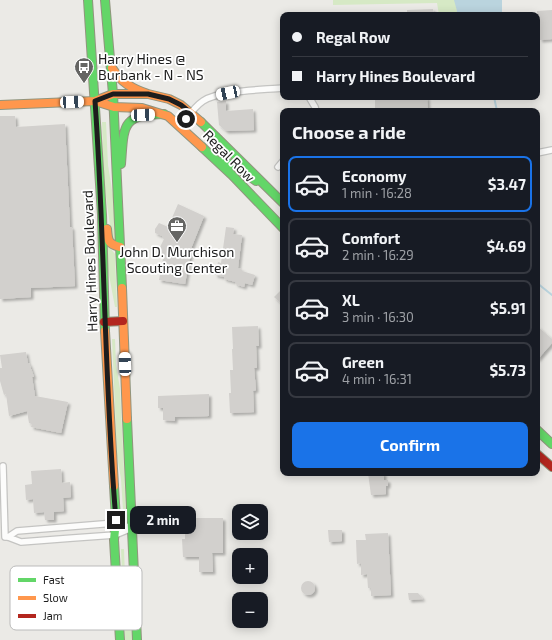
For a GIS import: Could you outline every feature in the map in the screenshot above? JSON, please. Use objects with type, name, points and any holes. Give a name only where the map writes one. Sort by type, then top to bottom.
[{"type":"main road","name":"Harry Hines Boulevard","points":[[88,0],[102,215],[104,322],[116,566]]},
{"type":"main road","points":[[105,0],[114,107],[134,566]]},
{"type":"main road","points":[[110,65],[120,79],[129,87],[148,94]]},
{"type":"main road","name":"Regal Row","points":[[95,101],[113,94],[148,94],[169,99],[181,105],[280,200]]},
{"type":"main road","name":"Regal Row","points":[[95,101],[114,107],[142,108],[164,114],[180,126],[280,225]]},
{"type":"main road","points":[[0,105],[95,101]]},
{"type":"main road","points":[[117,184],[123,136],[126,125],[130,120],[137,116],[164,114]]},
{"type":"main road","points":[[216,161],[227,161],[234,164],[253,180],[263,182]]},
{"type":"main road","points":[[102,215],[107,223],[108,240],[112,245],[120,247]]},
{"type":"main road","points":[[104,322],[123,322]]},
{"type":"main road","points":[[540,433],[552,444]]},
{"type":"main road","points":[[540,457],[552,467]]},
{"type":"main road","name":"Harry Hines Boulevard","points":[[120,630],[120,640]]},
{"type":"main road","points":[[137,630],[137,640]]},
{"type":"street","points":[[180,126],[199,104],[213,96],[228,93],[280,88]]},
{"type":"street","points":[[540,152],[552,150]]},
{"type":"street","points":[[3,466],[6,537]]},
{"type":"street","points":[[6,537],[17,531],[115,523],[132,528]]},
{"type":"street","points":[[6,537],[21,542],[115,535],[132,528]]},
{"type":"green space","points":[[333,0],[502,0],[502,12],[438,12],[437,3],[333,5]]},
{"type":"green space","points":[[102,122],[106,122],[108,165],[113,196],[115,240],[112,240],[104,182]]},
{"type":"green space","points":[[107,248],[110,248],[115,254],[117,307],[115,307],[108,270]]},
{"type":"green space","points":[[112,339],[115,339],[116,364],[120,389],[126,509],[123,510],[121,479],[117,456]]},
{"type":"green space","points":[[121,549],[124,549],[125,566],[122,566]]},
{"type":"green space","points":[[125,630],[131,630],[132,640],[125,640]]},
{"type":"water","points":[[454,0],[502,0],[502,12],[457,11]]},
{"type":"building","points":[[433,9],[434,12],[407,12],[407,10]]},
{"type":"building","points":[[552,10],[552,39],[540,40],[540,12],[537,11]]},
{"type":"building","points":[[375,100],[427,100],[428,108],[375,108]]},
{"type":"building","points":[[226,101],[226,111],[253,109],[254,130],[226,131],[219,125],[217,102]]},
{"type":"building","points":[[0,116],[15,116],[16,127],[65,124],[70,227],[72,227],[75,286],[31,288],[31,297],[0,299]]},
{"type":"building","name":"John D. Murchison Scouting Center","points":[[178,204],[204,216],[192,246],[185,284],[159,280],[164,253],[158,251],[164,239],[162,236],[155,233],[155,229],[159,223],[168,227]]},
{"type":"building","points":[[226,227],[234,228],[233,234],[242,235],[238,268],[243,270],[242,271],[255,275],[252,285],[245,283],[244,287],[235,284],[236,282],[224,279],[224,277],[215,275],[218,262],[221,263]]},
{"type":"building","points":[[280,291],[280,302],[274,297]]},
{"type":"building","points":[[258,326],[259,346],[256,346],[257,368],[254,368],[256,390],[253,391],[254,412],[230,413],[230,370],[233,370],[232,327]]},
{"type":"building","points":[[540,329],[552,339],[552,343],[540,357]]},
{"type":"building","points":[[26,352],[28,364],[29,363],[34,377],[32,377],[35,396],[68,402],[61,433],[31,427],[32,424],[29,423],[27,411],[9,416],[6,394],[4,395],[0,381],[0,368],[2,368],[0,355]]},
{"type":"building","points":[[209,394],[209,416],[175,417],[175,421],[163,420],[163,408],[158,408],[158,396]]},
{"type":"building","points":[[61,469],[62,483],[70,482],[71,497],[63,498],[64,511],[54,512],[54,520],[45,520],[44,512],[34,513],[33,499],[26,500],[25,485],[32,484],[31,471]]},
{"type":"building","points":[[368,476],[384,476],[384,480],[388,480],[386,494],[371,495]]},
{"type":"building","points":[[192,518],[223,518],[223,553],[212,553],[213,572],[199,572],[199,557],[183,557],[182,539],[185,539],[185,532],[189,532],[192,528]]},
{"type":"building","points":[[328,530],[342,530],[342,541],[329,542]]},
{"type":"building","points":[[388,533],[391,595],[371,596],[371,588],[368,588],[367,574],[361,575],[361,563],[357,564],[356,540],[366,540],[365,534]]},
{"type":"building","points":[[305,581],[311,581],[315,585],[315,591],[311,595],[305,595],[301,591],[301,585]]},
{"type":"building","points":[[408,593],[418,593],[423,599],[409,600]]},
{"type":"waterway","points":[[495,100],[496,108]]},
{"type":"waterway","points":[[540,285],[552,295]]},
{"type":"traffic: fast","points":[[88,0],[102,215],[105,331]]},
{"type":"traffic: fast","points":[[105,0],[113,94],[122,288]]},
{"type":"traffic: fast","points":[[121,164],[125,131],[132,120],[140,116],[164,114]]},
{"type":"traffic: fast","points":[[201,122],[280,200]]},
{"type":"traffic: fast","points":[[202,147],[232,175],[280,225]]},
{"type":"traffic: fast","points":[[217,161],[232,164],[256,181]]},
{"type":"traffic: fast","points":[[127,419],[134,566]]},
{"type":"traffic: fast","points":[[540,433],[552,444]]},
{"type":"traffic: fast","points":[[114,486],[116,520],[114,540],[116,566]]},
{"type":"traffic: fast","points":[[119,630],[120,640]]},
{"type":"traffic: fast","points":[[137,630],[137,640]]},
{"type":"traffic: slow","points":[[112,68],[127,84],[148,94]]},
{"type":"traffic: slow","points":[[0,105],[95,101],[113,94],[148,94],[169,99],[181,105],[201,122]]},
{"type":"traffic: slow","points":[[95,101],[114,107],[142,108],[168,116],[202,147]]},
{"type":"traffic: slow","points":[[107,229],[109,241],[113,245],[120,247]]},
{"type":"traffic: slow","points":[[122,288],[127,419]]},
{"type":"traffic: slow","points":[[105,331],[114,486]]},
{"type":"traffic: jam","points":[[104,322],[123,321]]},
{"type":"traffic: jam","points":[[540,457],[552,467]]},
{"type":"place","name":"Harry Hines @ Burbank - N - NS","points":[[84,84]]},
{"type":"place","name":"John D. Murchison Scouting Center","points":[[177,243]]},
{"type":"route","points":[[116,520],[104,322],[102,215],[95,101],[113,94],[148,94],[169,99],[181,105],[191,113],[186,119]]}]
